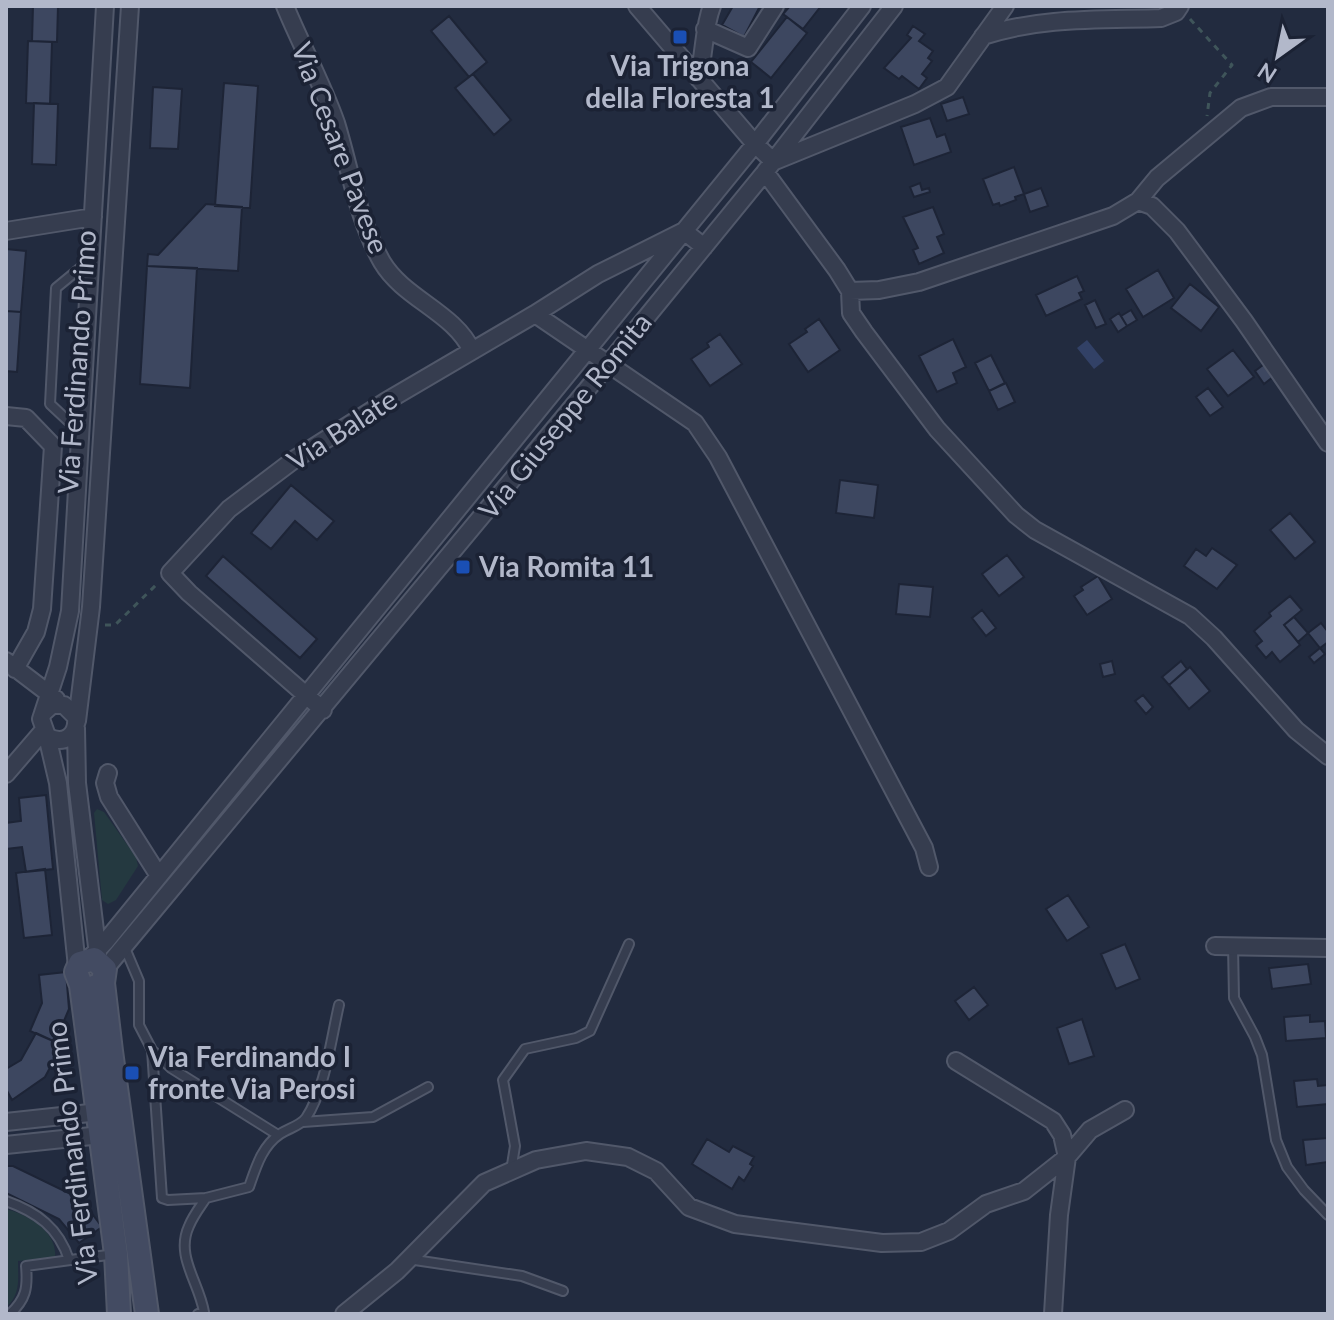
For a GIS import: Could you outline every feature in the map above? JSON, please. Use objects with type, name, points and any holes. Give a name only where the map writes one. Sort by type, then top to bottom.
[{"type":"street","name":"Via Ferdinando Primo","points":[[105,6],[69,621],[48,693],[43,725],[58,783],[93,968],[147,1314]]},
{"type":"street","name":"Via Ferdinando Primo","points":[[119,1314],[116,1254],[100,1124],[91,909],[77,783],[77,725],[89,626],[130,6]]},
{"type":"street","name":"Via Cesare Pavese","points":[[285,6],[335,122],[372,241],[383,264],[400,285],[457,331],[472,351]]},
{"type":"street","points":[[637,6],[755,144],[850,291],[851,313],[864,332],[937,429],[1016,515],[1035,530],[1190,616],[1214,638],[1296,730],[1328,756]]},
{"type":"street","points":[[698,78],[704,56],[705,29],[712,6]]},
{"type":"street","points":[[705,29],[748,48],[775,6]]},
{"type":"street","name":"Via Giuseppe Romita","points":[[93,968],[159,876],[755,144],[862,6]]},
{"type":"street","name":"Via Giuseppe Romita","points":[[93,968],[125,948],[704,247],[894,6]]},
{"type":"street","points":[[769,167],[947,87],[1005,6]]},
{"type":"street","points":[[983,36],[1035,23],[1161,18],[1178,9]]},
{"type":"street","points":[[850,291],[879,290],[919,282],[1113,216],[1138,201],[1157,178],[1241,108],[1271,97],[1328,97]]},
{"type":"street","points":[[95,197],[119,199]]},
{"type":"street","points":[[1138,201],[1152,206],[1177,231],[1328,443]]},
{"type":"street","points":[[6,231],[93,217]]},
{"type":"street","points":[[684,231],[704,247]]},
{"type":"street","name":"Via Balate","points":[[170,573],[229,509],[295,459],[598,274],[684,231]]},
{"type":"street","points":[[91,260],[115,262]]},
{"type":"street","points":[[535,314],[695,423],[718,457],[924,848],[929,867]]},
{"type":"street","points":[[6,416],[26,418],[53,446],[42,609],[36,632],[15,669]]},
{"type":"street","points":[[81,440],[100,449]]},
{"type":"street","points":[[79,478],[98,479]]},
{"type":"street","points":[[170,573],[323,710]]},
{"type":"street","points":[[363,627],[379,642]]},
{"type":"street","points":[[15,669],[74,711],[77,725],[64,740],[57,741],[43,725],[35,694],[15,669]]},
{"type":"street","points":[[6,774],[43,725],[52,705],[64,705]]},
{"type":"street","points":[[108,773],[105,783],[109,797],[159,876]]},
{"type":"street","points":[[185,844],[199,856]]},
{"type":"street","points":[[91,909],[101,927],[107,928],[140,900]]},
{"type":"street","points":[[1215,946],[1328,948]]},
{"type":"street","points":[[956,1061],[1053,1121],[1062,1135],[1067,1157],[1059,1215],[1053,1314]]},
{"type":"street","points":[[344,1314],[408,1259],[484,1183],[536,1160],[586,1151],[628,1157],[656,1171],[689,1207],[735,1224],[882,1243],[921,1242],[949,1231],[986,1204],[1024,1191],[1067,1157],[1090,1130],[1125,1110]]},
{"type":"street","points":[[6,1122],[100,1124]]},
{"type":"street","points":[[6,1145],[100,1124]]},
{"type":"lane","points":[[81,440],[50,404],[54,317],[56,288],[91,260]]},
{"type":"lane","points":[[511,1171],[515,1146],[503,1080],[525,1049],[576,1038],[590,1031],[629,944]]},
{"type":"lane","points":[[1233,946],[1234,998],[1262,1055],[1276,1140],[1287,1167],[1328,1215]]},
{"type":"lane","points":[[125,948],[139,981],[139,1025],[152,1050],[171,1068],[278,1135]]},
{"type":"lane","points":[[303,1122],[315,1103],[339,1005]]},
{"type":"lane","points":[[152,1050],[162,1198],[168,1200],[206,1198],[249,1187],[260,1158],[278,1135],[303,1122],[373,1117],[428,1087]]},
{"type":"lane","points":[[198,1314],[204,1312],[202,1298],[184,1257],[184,1241],[206,1198]]},
{"type":"lane","points":[[6,1201],[27,1209],[55,1229],[69,1260]]},
{"type":"lane","points":[[10,1314],[23,1302],[27,1287],[26,1266],[116,1254]]},
{"type":"lane","points":[[408,1259],[522,1276],[563,1291]]},
{"type":"path","points":[[1178,9],[1232,65],[1210,93],[1203,139]]},
{"type":"path","points":[[89,626],[115,625],[170,573]]},
{"type":"shaded area","points":[[97,809],[104,812],[136,857],[138,866],[116,900],[108,904],[102,900],[94,813]]},
{"type":"shaded area","points":[[6,1209],[32,1220],[47,1233],[55,1249],[55,1258],[18,1261],[16,1292],[6,1307]]},
{"type":"water","points":[[1087,340],[1104,361],[1094,369],[1077,348]]},
{"type":"building","points":[[33,6],[58,6],[57,42],[32,41]]},
{"type":"building","points":[[733,6],[760,6],[744,37],[722,25]]},
{"type":"building","points":[[790,6],[821,6],[803,29],[783,14]]},
{"type":"building","points":[[449,16],[487,62],[469,77],[431,31]]},
{"type":"building","points":[[787,17],[807,33],[771,78],[751,62]]},
{"type":"building","points":[[913,26],[925,34],[919,41],[933,51],[928,58],[932,61],[922,74],[927,78],[919,89],[902,76],[899,79],[884,68],[911,38],[907,35]]},
{"type":"building","points":[[28,41],[52,42],[50,104],[26,103]]},
{"type":"building","points":[[473,74],[511,120],[494,135],[455,88]]},
{"type":"building","points":[[224,83],[258,86],[250,208],[215,206]]},
{"type":"building","points":[[153,87],[182,89],[178,149],[150,148]]},
{"type":"building","points":[[963,97],[969,114],[947,121],[941,104]]},
{"type":"building","points":[[34,103],[58,104],[56,165],[32,164]]},
{"type":"building","points":[[930,118],[937,137],[945,134],[951,152],[914,165],[901,127]]},
{"type":"building","points":[[1014,167],[1024,194],[1000,206],[999,203],[993,205],[983,179]]},
{"type":"building","points":[[920,183],[922,190],[929,188],[930,192],[914,197],[910,187]]},
{"type":"building","points":[[1041,188],[1048,206],[1030,212],[1024,194]]},
{"type":"building","points":[[206,204],[242,207],[238,271],[147,266],[148,254],[158,255]]},
{"type":"building","points":[[933,207],[944,234],[937,237],[944,253],[919,264],[913,250],[918,248],[903,217]]},
{"type":"building","points":[[6,249],[26,251],[21,312],[6,311]]},
{"type":"building","points":[[147,266],[197,268],[190,388],[140,384]]},
{"type":"building","points":[[1158,270],[1174,298],[1143,317],[1126,289]]},
{"type":"building","points":[[1077,276],[1084,291],[1079,293],[1082,299],[1046,316],[1036,295]]},
{"type":"building","points":[[1190,284],[1219,307],[1201,331],[1171,308]]},
{"type":"building","points":[[1095,300],[1106,324],[1096,328],[1085,305]]},
{"type":"building","points":[[1131,310],[1137,320],[1127,326],[1121,316]]},
{"type":"building","points":[[6,311],[21,312],[17,372],[6,371]]},
{"type":"building","points":[[1119,313],[1127,326],[1118,332],[1110,319]]},
{"type":"building","points":[[819,319],[840,350],[808,372],[789,344]]},
{"type":"building","points":[[720,334],[742,364],[710,386],[691,359],[709,347],[707,343]]},
{"type":"building","points":[[953,339],[966,367],[953,373],[957,383],[937,392],[919,356]]},
{"type":"building","points":[[1233,350],[1254,377],[1228,396],[1207,369]]},
{"type":"building","points":[[991,355],[1005,383],[989,391],[975,363]]},
{"type":"building","points":[[1267,362],[1277,374],[1264,384],[1255,371]]},
{"type":"building","points":[[1006,383],[1015,402],[998,410],[989,391]]},
{"type":"building","points":[[1208,388],[1223,407],[1210,416],[1196,397]]},
{"type":"building","points":[[840,480],[878,485],[874,518],[836,513]]},
{"type":"building","points":[[291,485],[334,521],[317,540],[295,521],[271,549],[251,533]]},
{"type":"building","points":[[1290,513],[1315,542],[1295,559],[1270,530]]},
{"type":"building","points":[[1212,548],[1237,565],[1217,589],[1184,566],[1196,549],[1206,556]]},
{"type":"building","points":[[1007,555],[1024,577],[999,596],[982,574]]},
{"type":"building","points":[[223,556],[317,639],[300,658],[206,576]]},
{"type":"building","points":[[1098,576],[1112,599],[1087,615],[1074,596],[1083,590],[1081,587]]},
{"type":"building","points":[[899,584],[933,587],[930,617],[896,614]]},
{"type":"building","points":[[1290,596],[1302,610],[1284,625],[1300,645],[1280,662],[1272,652],[1266,658],[1256,646],[1262,641],[1254,631],[1271,616],[1269,613]]},
{"type":"building","points":[[982,610],[996,628],[986,636],[972,618]]},
{"type":"building","points":[[1294,617],[1308,633],[1298,642],[1284,625]]},
{"type":"building","points":[[1321,623],[1328,632],[1328,642],[1320,648],[1308,633]]},
{"type":"building","points":[[1320,648],[1325,654],[1314,663],[1309,657]]},
{"type":"building","points":[[1112,661],[1115,674],[1103,677],[1100,664]]},
{"type":"building","points":[[1181,661],[1187,669],[1169,685],[1162,677]]},
{"type":"building","points":[[1190,667],[1210,691],[1189,709],[1169,685]]},
{"type":"building","points":[[1143,695],[1153,707],[1146,714],[1135,701]]},
{"type":"building","points":[[46,795],[53,869],[26,872],[22,847],[6,849],[6,823],[21,821],[19,798]]},
{"type":"building","points":[[45,869],[52,935],[24,938],[16,873]]},
{"type":"building","points":[[1068,895],[1089,927],[1067,941],[1046,909]]},
{"type":"building","points":[[1125,944],[1140,979],[1116,989],[1101,954]]},
{"type":"building","points":[[1308,964],[1311,984],[1272,989],[1269,968]]},
{"type":"building","points":[[66,972],[69,1009],[55,1042],[30,1031],[42,1003],[39,975]]},
{"type":"building","points":[[974,987],[988,1005],[969,1020],[955,1001]]},
{"type":"building","points":[[1310,1015],[1310,1022],[1325,1021],[1326,1038],[1286,1041],[1284,1017]]},
{"type":"building","points":[[1082,1019],[1094,1056],[1069,1064],[1057,1028]]},
{"type":"building","points":[[36,1033],[62,1045],[45,1077],[12,1100],[6,1089],[6,1069],[21,1060]]},
{"type":"building","points":[[1317,1079],[1318,1086],[1328,1085],[1328,1104],[1297,1107],[1294,1081]]},
{"type":"building","points":[[1328,1138],[1328,1162],[1306,1165],[1303,1140]]},
{"type":"building","points":[[707,1139],[729,1152],[733,1146],[754,1157],[750,1164],[753,1166],[744,1181],[739,1177],[732,1189],[692,1164]]},
{"type":"building","points":[[6,1166],[13,1166],[81,1199],[102,1227],[79,1243],[59,1219],[6,1193]]},
{"type":"place","name":"Via Trigona della Floresta 1","points":[[680,37]]},
{"type":"place","name":"Via Romita 11","points":[[463,567]]},
{"type":"place","name":"Via Ferdinando I fronte Via Perosi","points":[[132,1073]]}]
